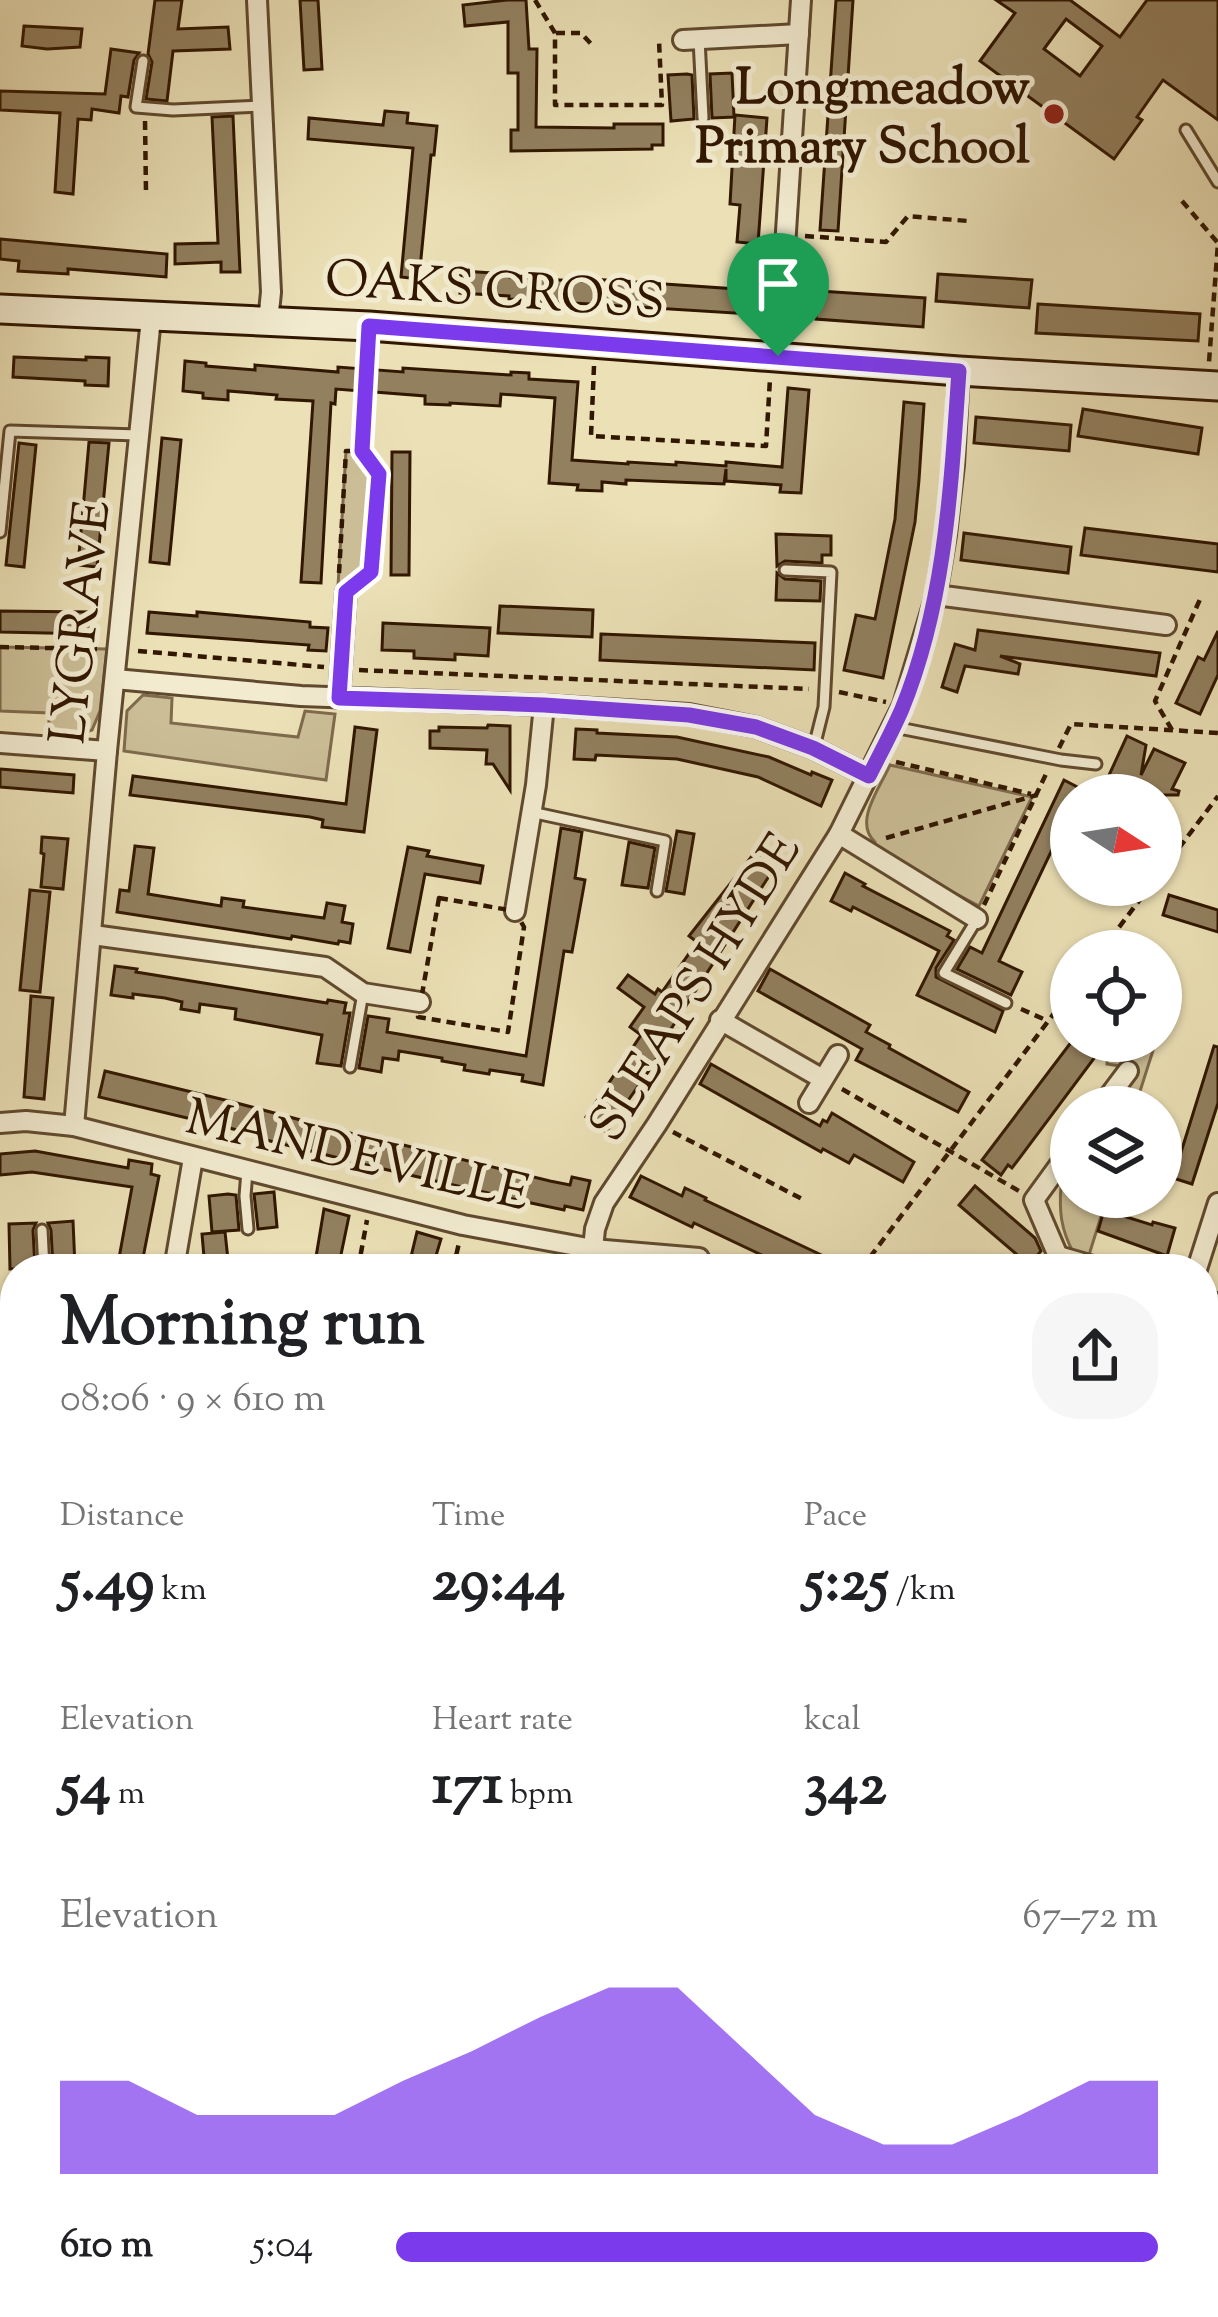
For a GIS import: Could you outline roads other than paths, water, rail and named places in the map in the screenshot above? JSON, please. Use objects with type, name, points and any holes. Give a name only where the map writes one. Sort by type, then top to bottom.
[{"type":"street","name":"OAKS CROSS","points":[[257,0],[271,292],[268,322]]},
{"type":"street","points":[[775,355],[801,0]]},
{"type":"street","points":[[691,40],[799,34]]},
{"type":"street","name":"OAKS CROSS","points":[[0,309],[369,326],[1213,386]]},
{"type":"street","name":"LYGRAVE","points":[[74,1126],[151,318]]},
{"type":"street","name":"SLEAPS HYDE","points":[[593,1249],[604,1203],[839,834],[904,705],[936,596],[954,465],[959,371]]},
{"type":"street","points":[[339,698],[346,592]]},
{"type":"street","points":[[936,596],[1166,625]]},
{"type":"street","points":[[115,679],[339,698],[658,711],[756,727],[873,767]]},
{"type":"street","points":[[515,911],[544,705]]},
{"type":"street","points":[[0,743],[107,751]]},
{"type":"street","name":"SLEAPS HYDE","points":[[839,834],[977,919]]},
{"type":"street","points":[[92,935],[325,967],[363,993],[420,1002]]},
{"type":"street","points":[[720,1020],[821,1078]]},
{"type":"street","points":[[809,1102],[838,1055]]},
{"type":"street","points":[[1117,1086],[1128,1072]]},
{"type":"street","name":"MANDEVILLE","points":[[0,1123],[74,1126],[463,1226],[593,1249],[652,1254]]},
{"type":"street","points":[[177,1254],[193,1158]]},
{"type":"street","points":[[1050,1178],[1034,1200],[1052,1254]]},
{"type":"street","points":[[1202,1254],[1218,1203]]},
{"type":"lane","points":[[691,40],[703,118]]},
{"type":"lane","points":[[143,61],[136,107],[262,106]]},
{"type":"lane","points":[[1186,130],[1218,182]]},
{"type":"lane","points":[[0,532],[10,431],[138,435]]},
{"type":"lane","points":[[785,570],[831,572],[825,689],[813,748]]},
{"type":"lane","points":[[894,727],[1096,764]]},
{"type":"lane","points":[[531,812],[665,841],[657,891]]},
{"type":"lane","points":[[977,919],[944,974],[1006,1003]]},
{"type":"lane","points":[[350,1067],[363,993]]},
{"type":"lane","points":[[247,1172],[248,1229]]},
{"type":"lane","points":[[42,1230],[43,1254]]},
{"type":"place","name":"Longmeadow Primary School","points":[[1054,114]]}]
